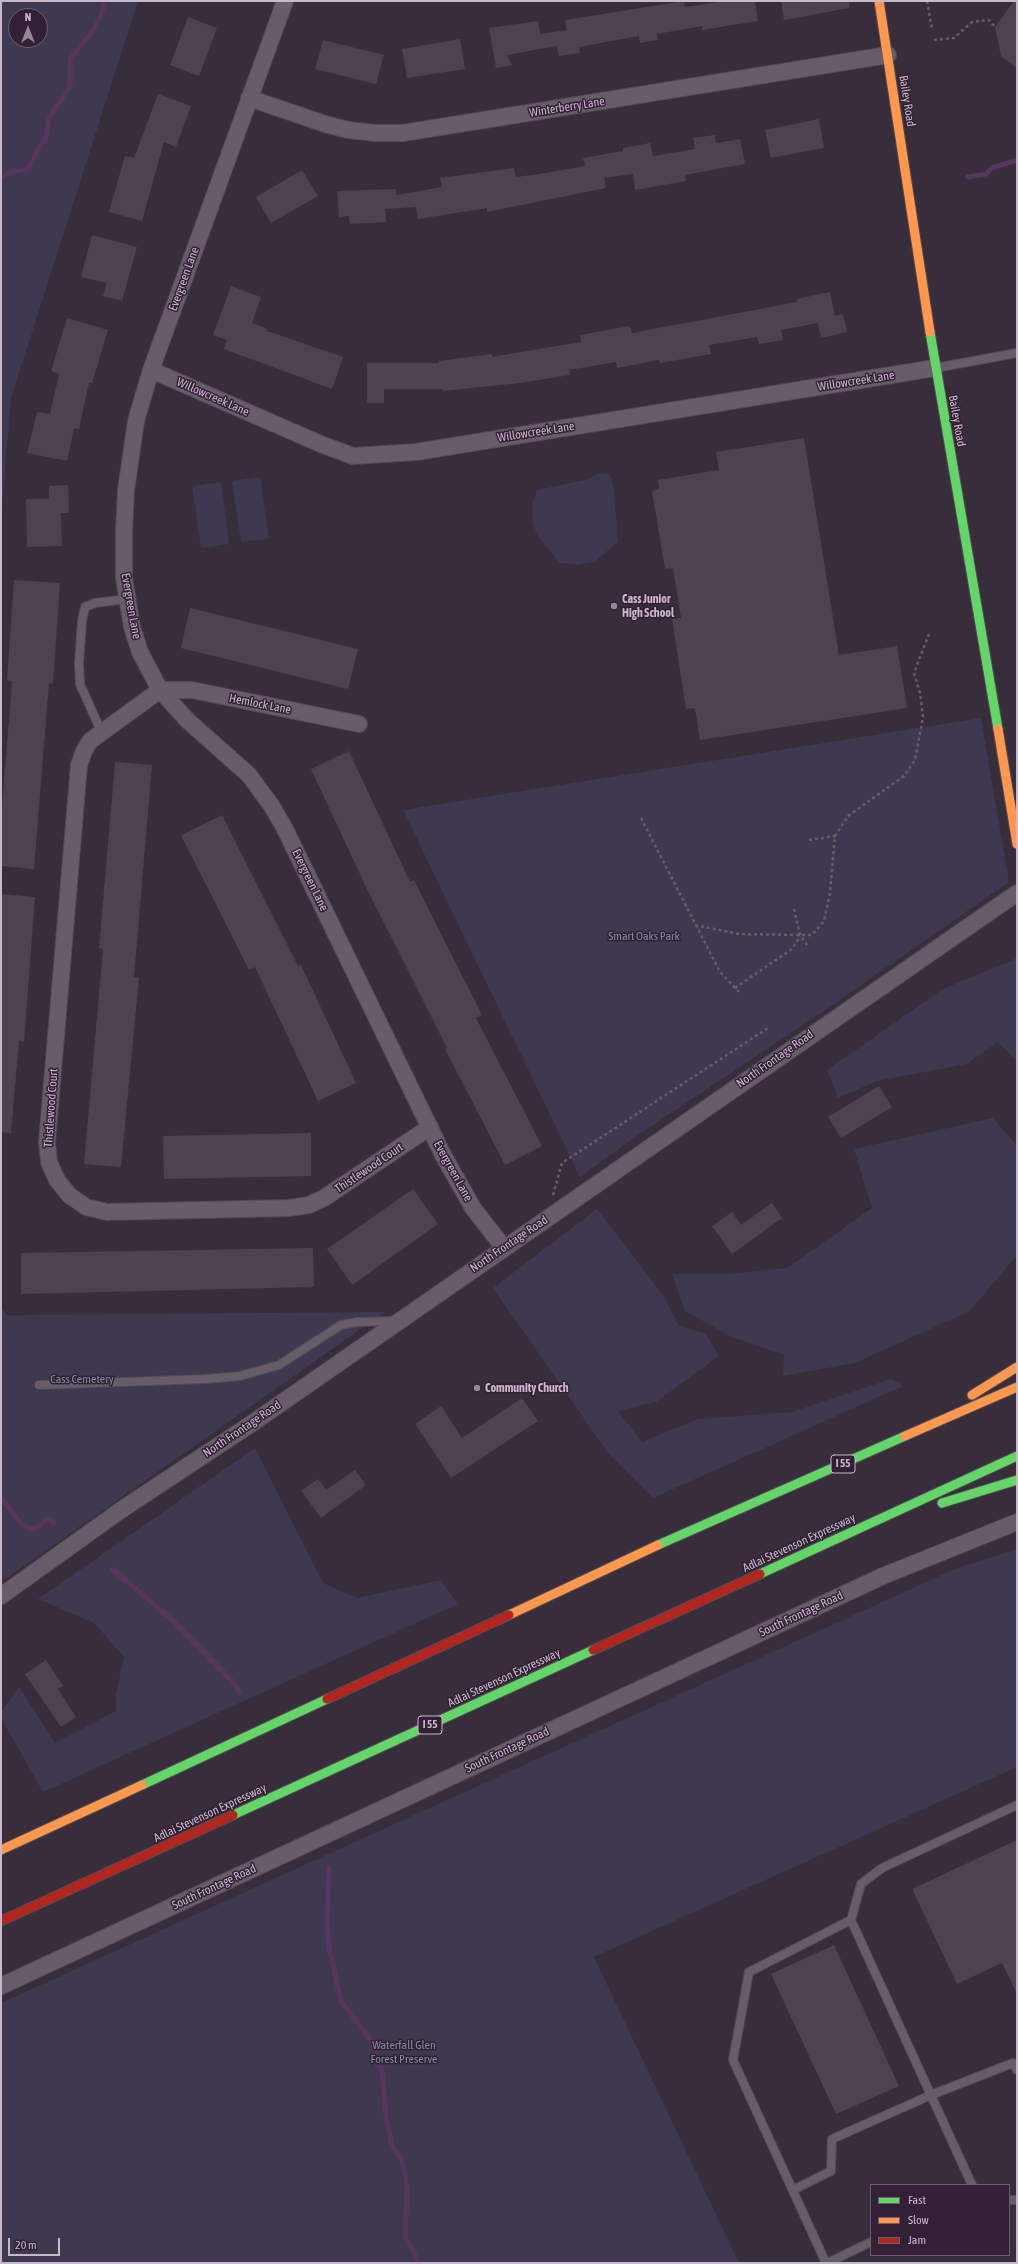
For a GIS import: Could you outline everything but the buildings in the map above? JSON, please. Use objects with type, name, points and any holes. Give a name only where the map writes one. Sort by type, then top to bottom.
[{"type":"main road","name":"Bailey Road","points":[[879,1],[935,368],[978,606],[1017,844]]},
{"type":"main road","points":[[913,1433],[1017,1367]]},
{"type":"main road","name":"I 55","points":[[1,1850],[670,1540],[1017,1387]]},
{"type":"main road","name":"Adlai Stevenson Expressway","points":[[1,1921],[1017,1456]]},
{"type":"main road","points":[[858,1528],[1017,1480]]},
{"type":"street","name":"Evergreen Lane","points":[[285,1],[151,370],[136,421],[126,490],[124,578],[127,599],[132,627],[140,652],[160,690],[187,720],[250,775],[284,827],[459,1185],[473,1208],[504,1248]]},
{"type":"street","name":"Winterberry Lane","points":[[250,98],[325,124],[348,130],[374,133],[403,133],[888,55]]},
{"type":"street","name":"Willowcreek Lane","points":[[151,370],[322,446],[353,456],[416,452],[935,368]]},
{"type":"street","name":"Hemlock Lane","points":[[160,690],[192,690],[359,724]]},
{"type":"street","name":"Thistlewood Court","points":[[160,690],[101,731],[90,741],[84,751],[79,765],[47,1142],[49,1162],[57,1180],[69,1195],[86,1207],[107,1212],[289,1208],[309,1205],[324,1198],[430,1126]]},
{"type":"street","name":"North Frontage Road","points":[[1,1596],[121,1510],[251,1424],[397,1321],[1017,893]]},
{"type":"street","name":"South Frontage Road","points":[[1,1986],[883,1576],[1017,1522]]},
{"type":"lane","points":[[935,368],[1017,353]]},
{"type":"lane","points":[[101,731],[80,684],[78,664],[82,620],[85,608],[95,603],[127,599]]},
{"type":"lane","points":[[39,1385],[206,1379],[240,1376],[279,1365],[341,1325],[357,1322],[397,1321]]},
{"type":"lane","points":[[972,2184],[851,1920],[861,1884],[882,1868],[1017,1805]]},
{"type":"lane","points":[[851,1920],[749,1972],[733,2060],[826,2263],[870,2242]]},
{"type":"lane","points":[[793,2190],[831,2171],[832,2139],[931,2095],[1013,2063],[1017,2070]]},
{"type":"path","points":[[927,1],[932,29]]},
{"type":"path","points":[[934,40],[954,38],[972,22],[990,20],[995,27]]},
{"type":"path","points":[[696,925],[739,934],[812,935],[824,921],[830,893],[835,836],[848,816],[904,776],[915,760],[923,718],[920,692],[914,673],[929,634]]},
{"type":"path","points":[[641,818],[720,972],[739,992]]},
{"type":"path","points":[[809,840],[835,836]]},
{"type":"path","points":[[794,909],[800,935],[807,945]]},
{"type":"path","points":[[736,988],[792,949],[800,935]]},
{"type":"path","points":[[549,1217],[562,1163],[768,1028]]},
{"type":"green space","points":[[1,1],[138,1],[11,398],[1,521]]},
{"type":"green space","points":[[608,473],[612,480],[614,492],[618,542],[594,562],[577,565],[560,563],[539,538],[533,525],[532,505],[537,490],[585,480],[598,474]]},
{"type":"green space","points":[[260,477],[269,539],[241,542],[232,481]]},
{"type":"green space","points":[[221,482],[229,544],[201,548],[192,486]]},
{"type":"green space","name":"Smart Oaks Park","points":[[981,718],[1009,882],[831,1006],[631,1140],[580,1177],[403,810]]},
{"type":"green space","points":[[1017,958],[1017,1062],[998,1042],[967,1064],[877,1081],[838,1098],[827,1070],[943,989]]},
{"type":"green space","points":[[993,1118],[1017,1146],[1017,1255],[970,1311],[855,1363],[783,1376],[784,1355],[730,1336],[685,1311],[672,1274],[728,1274],[787,1268],[872,1208],[854,1149]]},
{"type":"green space","points":[[597,1209],[663,1295],[679,1326],[706,1334],[719,1356],[656,1402],[618,1411],[642,1442],[698,1419],[792,1412],[891,1379],[903,1386],[653,1498],[608,1453],[493,1288]]},
{"type":"green space","name":"Cass Cemetery","points":[[1,1308],[8,1315],[385,1312],[1,1582]]},
{"type":"green space","points":[[255,1448],[323,1583],[357,1598],[441,1580],[458,1604],[43,1792],[1,1718],[1,1712],[19,1687],[55,1743],[116,1711],[116,1694],[124,1657],[94,1623],[38,1599]]},
{"type":"green space","name":"Waterfall Glen Forest Preserve","points":[[1017,1549],[1017,1767],[594,1957],[739,2263],[1,2263],[1,2003],[957,1568]]},
{"type":"waterway","points":[[1,178],[10,172],[28,169],[34,159],[39,147],[46,138],[49,118],[70,86],[70,59],[94,29],[102,13],[104,1]]},
{"type":"waterway","points":[[968,177],[986,174],[992,168],[1017,160]]},
{"type":"waterway","points":[[1,1498],[22,1525],[32,1529],[40,1526],[46,1519],[52,1520],[54,1523]]},
{"type":"waterway","points":[[112,1569],[169,1617],[235,1684],[240,1693]]},
{"type":"waterway","points":[[329,1868],[327,1925],[329,1947],[341,2001],[373,2043],[382,2073],[386,2116],[392,2146],[402,2160],[407,2187],[405,2238],[412,2248],[418,2263]]},
{"type":"traffic: fast","points":[[930,332],[998,729]]},
{"type":"traffic: fast","points":[[658,1545],[905,1436]]},
{"type":"traffic: fast","points":[[760,1574],[1017,1456]]},
{"type":"traffic: fast","points":[[942,1503],[1017,1480]]},
{"type":"traffic: fast","points":[[233,1815],[593,1650]]},
{"type":"traffic: fast","points":[[142,1785],[327,1699]]},
{"type":"traffic: slow","points":[[879,1],[930,332]]},
{"type":"traffic: slow","points":[[998,729],[1017,844]]},
{"type":"traffic: slow","points":[[972,1395],[1017,1367]]},
{"type":"traffic: slow","points":[[905,1436],[1017,1387]]},
{"type":"traffic: slow","points":[[509,1615],[658,1545]]},
{"type":"traffic: slow","points":[[1,1850],[142,1785]]},
{"type":"traffic: jam","points":[[593,1650],[760,1574]]},
{"type":"traffic: jam","points":[[327,1699],[509,1615]]},
{"type":"traffic: jam","points":[[1,1921],[233,1815]]},
{"type":"place","name":"Cass Junior High School","points":[[614,606]]},
{"type":"place","name":"Community Church","points":[[477,1388]]}]
